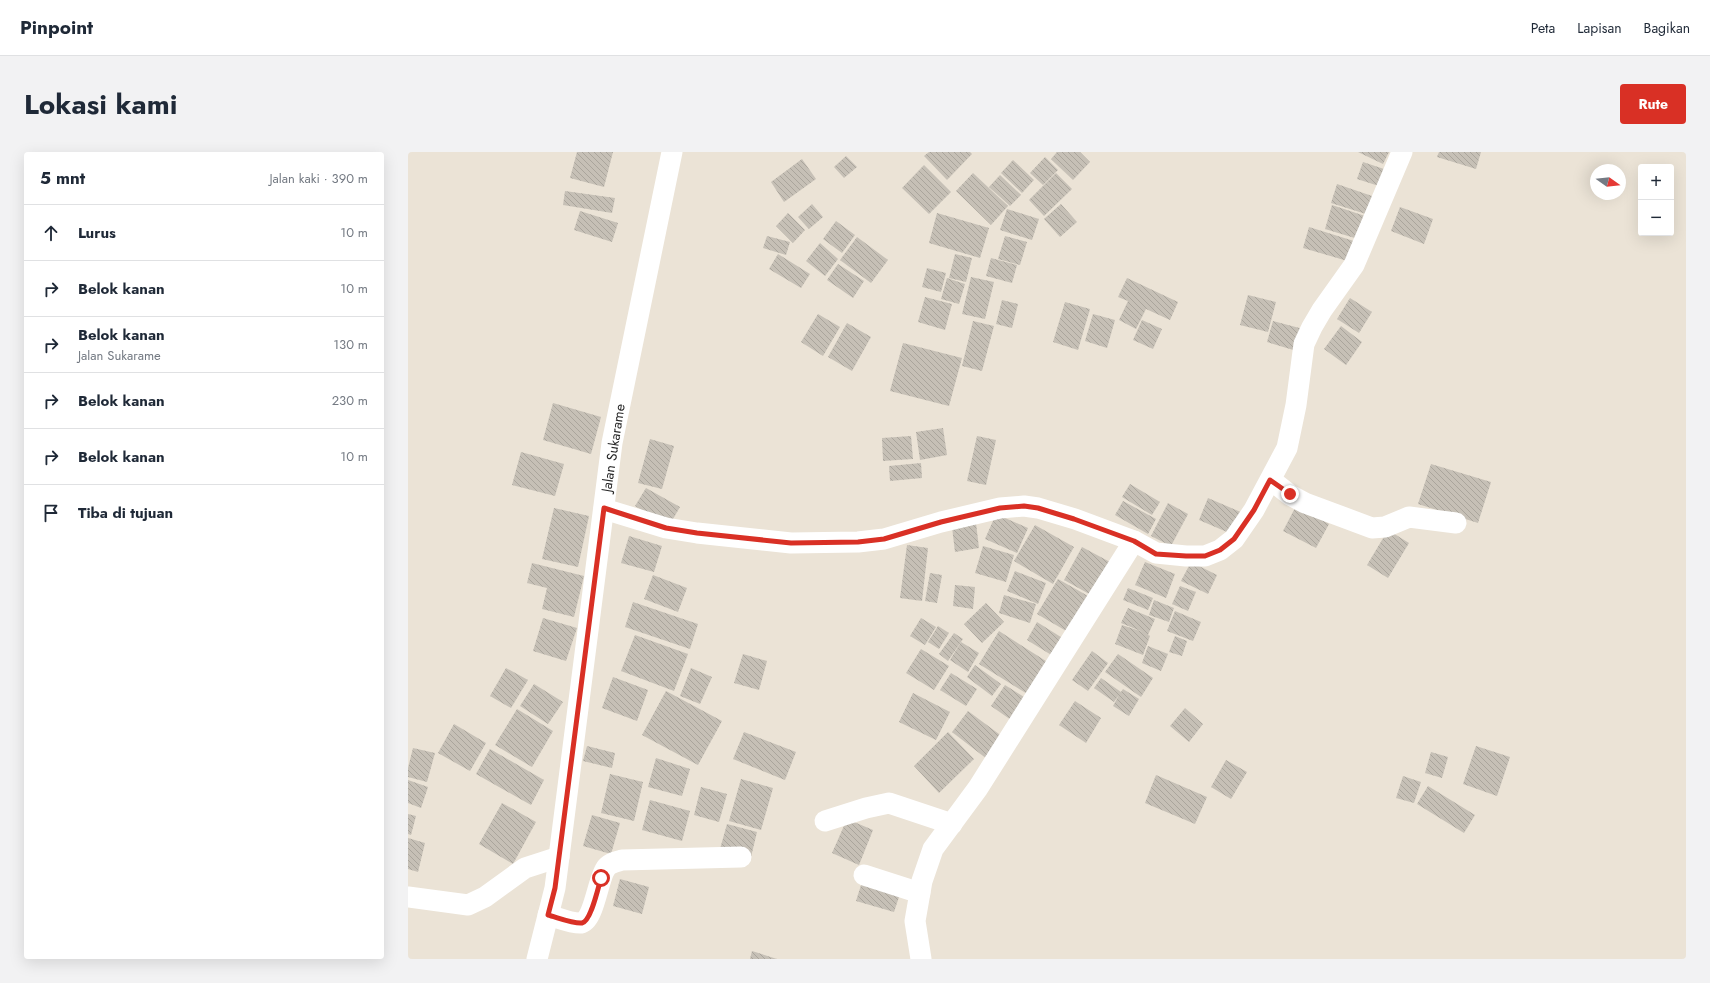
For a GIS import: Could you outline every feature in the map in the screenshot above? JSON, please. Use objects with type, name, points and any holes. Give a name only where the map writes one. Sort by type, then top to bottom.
[{"type":"street","name":"Jalan Sukarame","points":[[536,959],[555,888],[612,443],[672,152]]},
{"type":"street","points":[[604,508],[666,528],[697,533],[791,543],[858,542],[884,539],[941,522],[1000,508],[1024,506],[1048,511],[1134,541],[1156,554],[1205,556],[1220,550],[1234,539],[1254,510],[1287,448],[1296,404],[1304,344],[1322,310],[1354,265],[1402,152]]},
{"type":"street","points":[[1270,480],[1305,504],[1372,528],[1385,527],[1409,517],[1456,523]]},
{"type":"street","points":[[921,959],[915,921],[922,881],[934,849],[978,788],[1134,541]]},
{"type":"street","points":[[825,821],[886,803],[915,810],[952,824]]},
{"type":"street","points":[[408,897],[468,905],[485,898],[525,868],[559,857]]},
{"type":"street","points":[[548,915],[581,923],[585,921],[591,913],[606,868],[612,863],[622,860],[741,857]]},
{"type":"street","points":[[864,875],[920,893]]},
{"type":"building","points":[[577,152],[613,152],[604,187],[570,178]]},
{"type":"building","points":[[929,152],[970,152],[972,154],[947,180],[924,156]]},
{"type":"building","points":[[1057,152],[1080,152],[1090,162],[1073,180],[1051,159]]},
{"type":"building","points":[[1358,152],[1389,152],[1383,164]]},
{"type":"building","points":[[1439,152],[1481,152],[1476,169],[1437,157]]},
{"type":"building","points":[[846,156],[857,167],[844,178],[834,167]]},
{"type":"building","points":[[1045,157],[1058,170],[1043,185],[1030,173]]},
{"type":"building","points":[[802,159],[816,179],[784,202],[771,182]]},
{"type":"building","points":[[1013,160],[1034,180],[1022,193],[1001,173]]},
{"type":"building","points":[[1363,162],[1387,170],[1382,187],[1357,179]]},
{"type":"building","points":[[924,165],[951,192],[929,214],[902,188]]},
{"type":"building","points":[[973,173],[1008,206],[991,225],[956,191]]},
{"type":"building","points":[[1056,173],[1072,189],[1044,216],[1029,200]]},
{"type":"building","points":[[1000,175],[1021,195],[1010,206],[989,187]]},
{"type":"building","points":[[1337,184],[1375,197],[1369,215],[1331,203]]},
{"type":"building","points":[[565,191],[615,198],[612,213],[563,205]]},
{"type":"building","points":[[812,204],[823,217],[809,229],[798,217]]},
{"type":"building","points":[[1061,204],[1077,222],[1060,237],[1044,219]]},
{"type":"building","points":[[1332,205],[1365,216],[1358,239],[1325,229]]},
{"type":"building","points":[[1400,207],[1433,219],[1424,244],[1391,231]]},
{"type":"building","points":[[1007,209],[1039,219],[1032,240],[1000,230]]},
{"type":"building","points":[[580,211],[618,223],[612,242],[574,230]]},
{"type":"building","points":[[788,213],[805,230],[793,243],[776,226]]},
{"type":"building","points":[[937,213],[989,228],[980,258],[929,243]]},
{"type":"building","points":[[836,221],[855,235],[842,253],[823,239]]},
{"type":"building","points":[[1309,227],[1357,242],[1351,262],[1303,248]]},
{"type":"building","points":[[767,236],[790,242],[786,255],[763,248]]},
{"type":"building","points":[[1005,236],[1027,242],[1020,265],[998,259]]},
{"type":"building","points":[[857,237],[888,260],[871,283],[840,260]]},
{"type":"building","points":[[820,243],[838,259],[825,276],[806,261]]},
{"type":"building","points":[[778,254],[810,274],[801,288],[769,269]]},
{"type":"building","points":[[955,254],[972,258],[966,282],[949,278]]},
{"type":"building","points":[[991,258],[1017,265],[1012,283],[986,276]]},
{"type":"building","points":[[838,264],[864,281],[853,298],[827,280]]},
{"type":"building","points":[[927,268],[946,273],[941,292],[922,287]]},
{"type":"building","points":[[971,277],[994,282],[985,319],[962,314]]},
{"type":"building","points":[[947,278],[965,284],[959,304],[941,299]]},
{"type":"building","points":[[1127,278],[1178,302],[1170,320],[1146,309],[1136,329],[1119,320],[1128,301],[1118,297]]},
{"type":"building","points":[[1248,295],[1276,302],[1268,332],[1240,325]]},
{"type":"building","points":[[925,297],[952,304],[945,330],[918,322]]},
{"type":"building","points":[[1350,298],[1372,312],[1359,333],[1337,319]]},
{"type":"building","points":[[1002,300],[1018,304],[1012,328],[996,324]]},
{"type":"building","points":[[1065,302],[1090,309],[1078,350],[1053,342]]},
{"type":"building","points":[[818,314],[840,327],[823,356],[801,342]]},
{"type":"building","points":[[1093,314],[1115,320],[1107,348],[1085,341]]},
{"type":"building","points":[[1142,320],[1162,329],[1153,349],[1133,340]]},
{"type":"building","points":[[973,321],[994,326],[982,371],[962,366]]},
{"type":"building","points":[[1273,321],[1307,330],[1300,352],[1267,342]]},
{"type":"building","points":[[847,323],[871,337],[852,371],[828,357]]},
{"type":"building","points":[[1341,326],[1362,342],[1346,365],[1324,349]]},
{"type":"building","points":[[903,343],[962,358],[949,406],[890,391]]},
{"type":"building","points":[[553,403],[601,417],[591,454],[543,440]]},
{"type":"building","points":[[943,428],[947,455],[920,460],[916,432]]},
{"type":"building","points":[[911,436],[913,459],[883,461],[882,438]]},
{"type":"building","points":[[977,436],[996,440],[986,485],[967,481]]},
{"type":"building","points":[[650,439],[674,446],[662,489],[638,483]]},
{"type":"building","points":[[521,452],[564,464],[555,496],[512,485]]},
{"type":"building","points":[[921,463],[922,478],[890,481],[889,466]]},
{"type":"building","points":[[1431,464],[1491,482],[1478,523],[1418,504]]},
{"type":"building","points":[[1130,484],[1160,502],[1152,515],[1122,497]]},
{"type":"building","points":[[646,488],[680,507],[669,526],[635,506]]},
{"type":"building","points":[[1208,498],[1243,513],[1234,535],[1199,520]]},
{"type":"building","points":[[1123,501],[1156,519],[1148,534],[1115,515]]},
{"type":"building","points":[[1168,503],[1188,514],[1171,546],[1151,536]]},
{"type":"building","points":[[1296,506],[1329,524],[1316,548],[1283,531]]},
{"type":"building","points":[[554,508],[589,516],[578,567],[542,559]]},
{"type":"building","points":[[996,514],[1028,528],[1017,553],[985,539]]},
{"type":"building","points":[[976,523],[979,548],[955,552],[952,527]]},
{"type":"building","points":[[1035,525],[1074,547],[1053,584],[1014,561]]},
{"type":"building","points":[[1388,530],[1409,543],[1388,578],[1367,565]]},
{"type":"building","points":[[629,536],[662,546],[654,572],[621,563]]},
{"type":"building","points":[[907,545],[928,548],[922,601],[900,598]]},
{"type":"building","points":[[983,546],[1014,555],[1006,582],[975,573]]},
{"type":"building","points":[[1082,547],[1110,562],[1091,595],[1064,580]]},
{"type":"building","points":[[1145,562],[1175,574],[1166,598],[1135,585]]},
{"type":"building","points":[[1191,562],[1217,575],[1208,594],[1181,581]]},
{"type":"building","points":[[532,563],[584,576],[574,617],[542,609],[547,588],[527,583]]},
{"type":"building","points":[[1015,571],[1046,583],[1038,604],[1007,591]]},
{"type":"building","points":[[930,573],[942,575],[937,603],[925,601]]},
{"type":"building","points":[[653,575],[687,588],[678,612],[644,599]]},
{"type":"building","points":[[1058,579],[1088,596],[1068,632],[1037,614]]},
{"type":"building","points":[[955,585],[975,587],[973,609],[953,606]]},
{"type":"building","points":[[1180,586],[1196,592],[1188,611],[1172,604]]},
{"type":"building","points":[[1128,588],[1153,598],[1148,610],[1123,600]]},
{"type":"building","points":[[1004,595],[1036,604],[1030,623],[999,613]]},
{"type":"building","points":[[1154,600],[1174,608],[1169,622],[1149,615]]},
{"type":"building","points":[[633,602],[698,624],[690,649],[625,627]]},
{"type":"building","points":[[986,603],[1004,622],[982,643],[964,624]]},
{"type":"building","points":[[1128,608],[1155,619],[1148,635],[1150,636],[1143,655],[1115,644],[1122,625],[1143,632],[1121,623]]},
{"type":"building","points":[[1175,611],[1201,622],[1193,641],[1167,631]]},
{"type":"building","points":[[543,618],[577,628],[566,661],[533,651]]},
{"type":"building","points":[[921,618],[936,627],[925,645],[910,636]]},
{"type":"building","points":[[1037,622],[1064,639],[1053,656],[1027,640]]},
{"type":"building","points":[[938,626],[949,633],[939,649],[928,642]]},
{"type":"building","points":[[999,631],[1049,663],[1029,695],[979,664]]},
{"type":"building","points":[[954,633],[963,639],[948,661],[939,654]]},
{"type":"building","points":[[635,635],[688,654],[674,691],[621,671]]},
{"type":"building","points":[[1175,636],[1187,641],[1182,656],[1169,652]]},
{"type":"building","points":[[961,642],[979,653],[968,672],[950,660]]},
{"type":"building","points":[[1148,646],[1168,654],[1161,671],[1142,663]]},
{"type":"building","points":[[921,649],[949,666],[934,690],[906,673]]},
{"type":"building","points":[[1092,651],[1108,663],[1088,691],[1072,680]]},
{"type":"building","points":[[743,654],[767,661],[759,690],[734,683]]},
{"type":"building","points":[[1118,654],[1153,678],[1141,697],[1105,672]]},
{"type":"building","points":[[975,665],[1001,684],[992,696],[967,677]]},
{"type":"building","points":[[506,668],[528,680],[511,708],[490,696]]},
{"type":"building","points":[[691,668],[712,677],[700,704],[680,696]]},
{"type":"building","points":[[951,673],[977,689],[966,706],[940,690]]},
{"type":"building","points":[[613,677],[648,690],[637,721],[602,708]]},
{"type":"building","points":[[1101,678],[1121,692],[1123,689],[1139,699],[1129,716],[1113,706],[1119,695],[1114,702],[1094,688]]},
{"type":"building","points":[[534,684],[563,702],[548,724],[520,706]]},
{"type":"building","points":[[1005,685],[1029,700],[1014,722],[991,706]]},
{"type":"building","points":[[666,691],[722,721],[698,765],[642,735]]},
{"type":"building","points":[[913,693],[950,712],[936,740],[899,722]]},
{"type":"building","points":[[1075,701],[1101,718],[1086,743],[1059,725]]},
{"type":"building","points":[[1185,708],[1203,724],[1189,742],[1170,726]]},
{"type":"building","points":[[517,709],[553,731],[532,767],[495,745]]},
{"type":"building","points":[[968,711],[1003,737],[987,759],[952,732]]},
{"type":"building","points":[[454,724],[486,743],[470,771],[438,753]]},
{"type":"building","points":[[744,732],[796,752],[785,780],[733,759]]},
{"type":"building","points":[[948,732],[974,759],[939,793],[914,766]]},
{"type":"building","points":[[587,746],[615,753],[612,768],[583,761]]},
{"type":"building","points":[[1476,746],[1510,757],[1497,796],[1463,784]]},
{"type":"building","points":[[413,748],[435,753],[427,782],[408,777],[408,768]]},
{"type":"building","points":[[490,749],[544,780],[531,805],[476,774]]},
{"type":"building","points":[[1431,752],[1448,757],[1442,778],[1425,773]]},
{"type":"building","points":[[656,758],[690,769],[682,796],[648,787]]},
{"type":"building","points":[[1226,760],[1247,772],[1231,799],[1211,787]]},
{"type":"building","points":[[610,774],[643,782],[634,821],[601,813]]},
{"type":"building","points":[[1156,775],[1207,797],[1195,824],[1145,803]]},
{"type":"building","points":[[1403,776],[1421,782],[1414,803],[1396,798]]},
{"type":"building","points":[[741,779],[773,788],[761,830],[729,821]]},
{"type":"building","points":[[408,780],[428,787],[421,808],[408,803]]},
{"type":"building","points":[[1428,786],[1475,815],[1464,833],[1417,804]]},
{"type":"building","points":[[701,787],[727,794],[719,822],[694,815]]},
{"type":"building","points":[[650,800],[690,811],[682,841],[642,830]]},
{"type":"building","points":[[502,803],[536,822],[513,864],[479,844]]},
{"type":"building","points":[[408,814],[416,816],[411,835],[408,834]]},
{"type":"building","points":[[592,815],[620,823],[611,854],[583,846]]},
{"type":"building","points":[[847,819],[873,830],[859,865],[832,853]]},
{"type":"building","points":[[727,824],[757,832],[751,857],[720,849]]},
{"type":"building","points":[[408,838],[425,843],[418,872],[408,869]]},
{"type":"building","points":[[620,879],[649,887],[642,914],[613,906]]},
{"type":"building","points":[[862,882],[900,894],[894,912],[856,901]]},
{"type":"building","points":[[752,951],[777,959],[750,959]]},
{"type":"route","points":[[601,878],[591,913],[585,921],[581,923],[548,915],[555,888],[604,508],[666,528],[697,533],[791,543],[858,542],[884,539],[941,522],[1000,508],[1024,506],[1038,508],[1074,519],[1134,541],[1156,554],[1205,556],[1220,550],[1234,539],[1254,510],[1270,480],[1290,494]]}]
